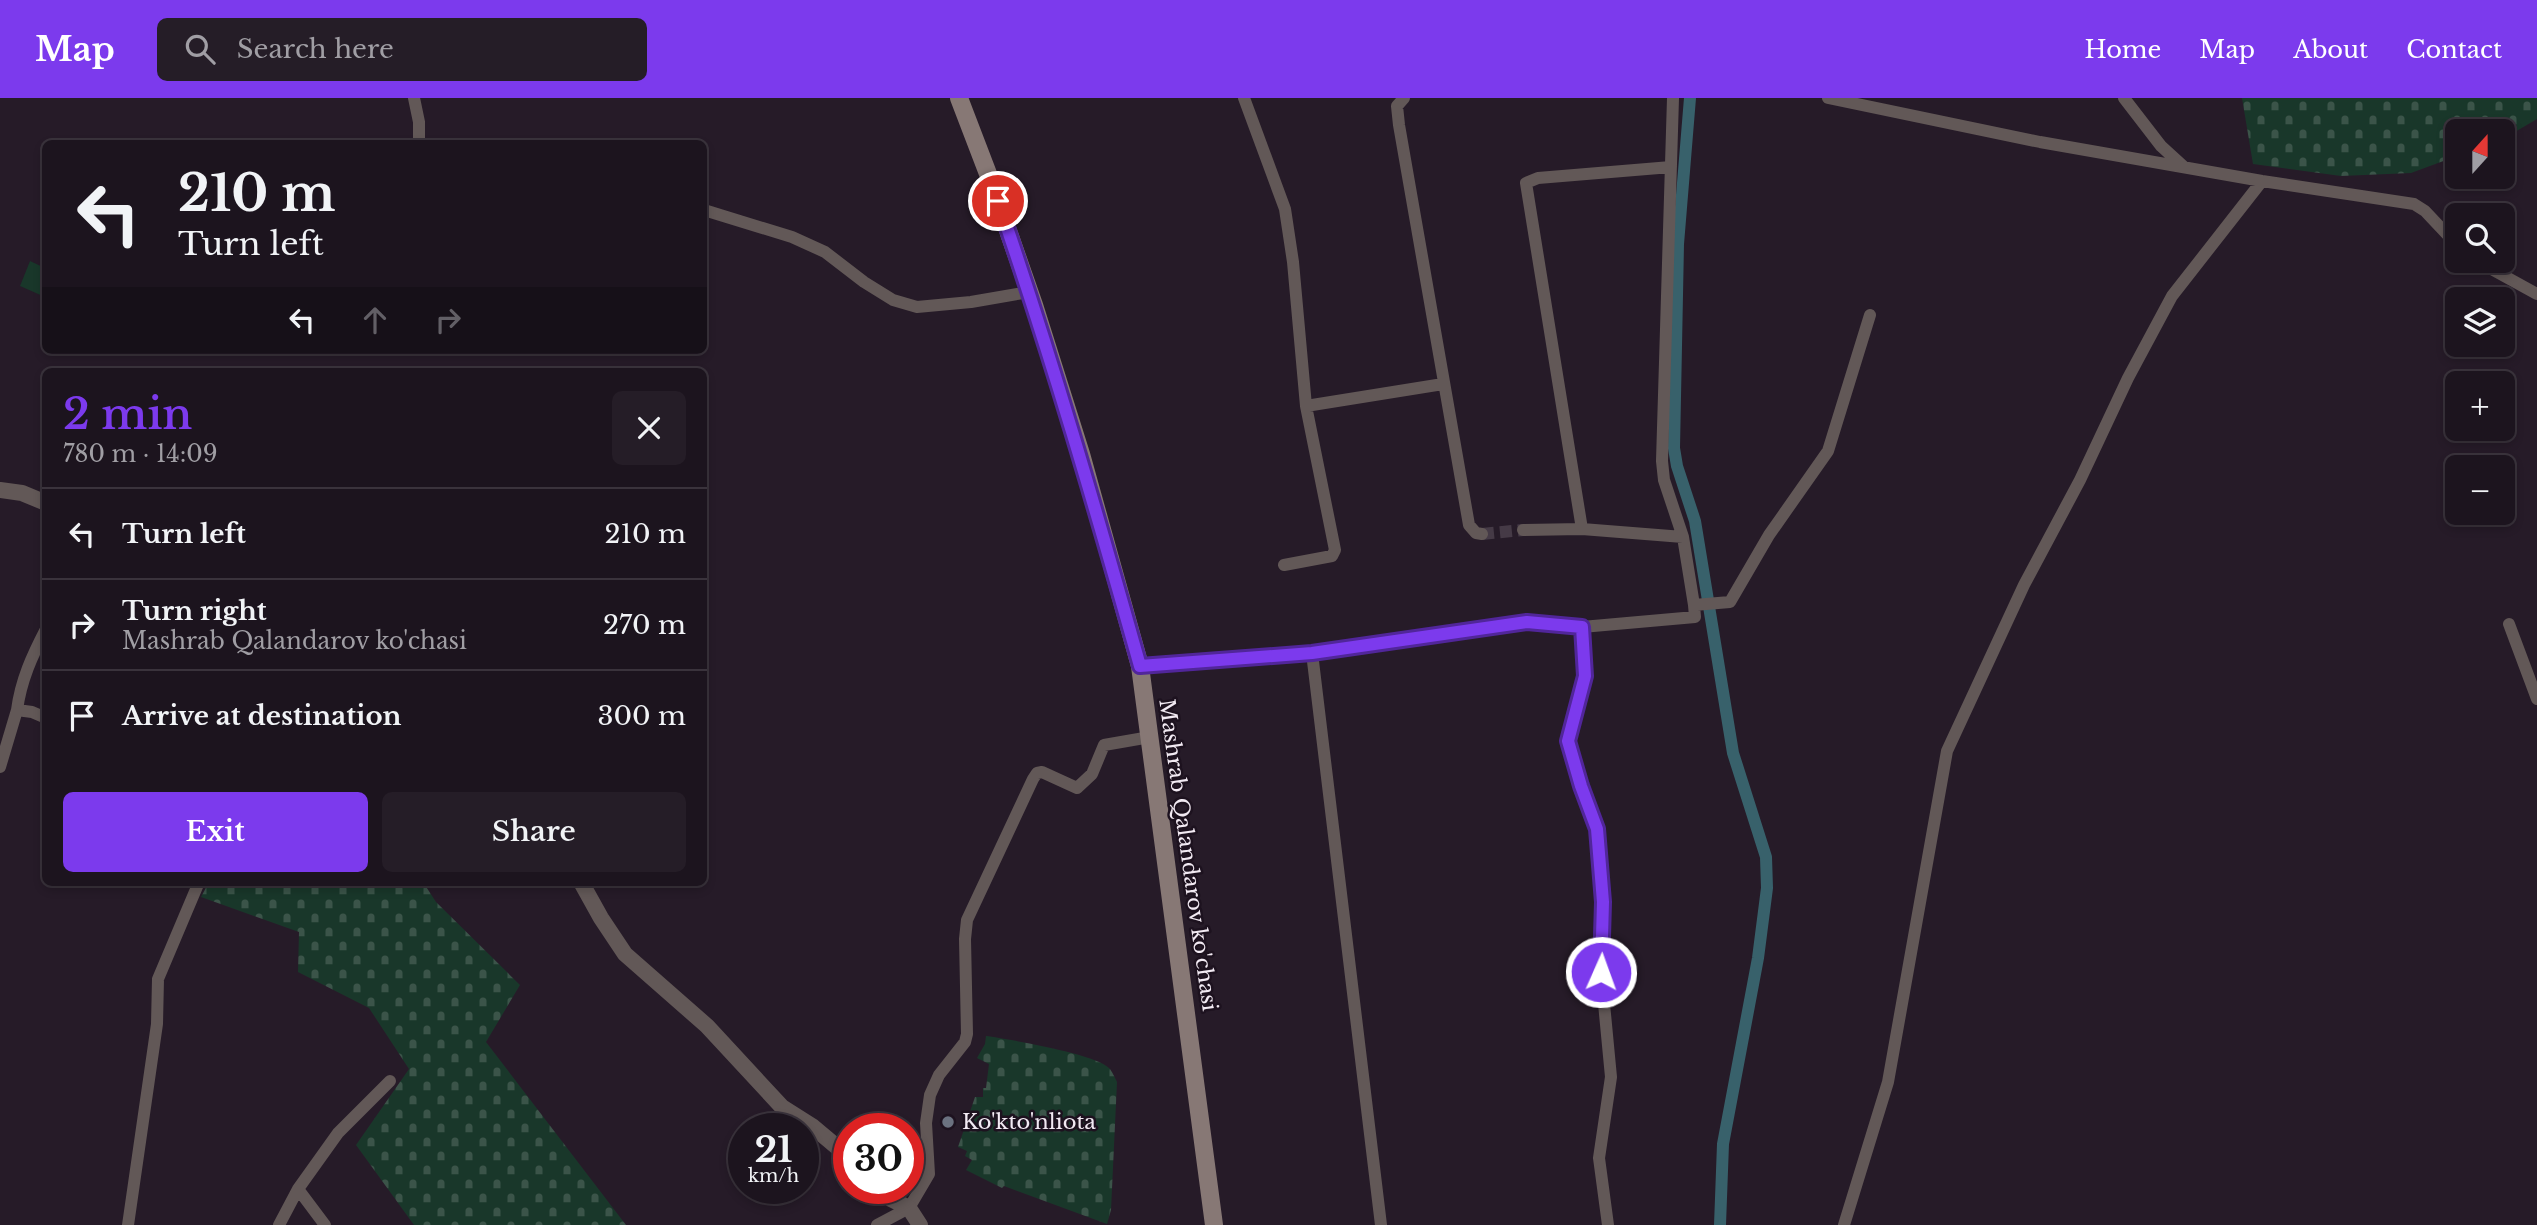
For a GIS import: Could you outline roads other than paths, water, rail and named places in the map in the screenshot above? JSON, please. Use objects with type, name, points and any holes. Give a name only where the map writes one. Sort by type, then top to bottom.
[{"type":"main road","name":"Mashrab Qalandarov ko'chasi","points":[[959,98],[1029,292],[1078,446],[1140,666],[1214,1225]]},
{"type":"street","points":[[414,98],[419,122],[419,140]]},
{"type":"street","points":[[1244,98],[1284,209],[1293,262],[1306,406],[1335,550],[1332,556],[1284,565]]},
{"type":"street","points":[[1404,98],[1397,106],[1399,125],[1443,384],[1469,525],[1476,533],[1482,534]]},
{"type":"street","points":[[1140,666],[1312,653],[1527,622],[1582,627],[1695,617],[1697,605],[1683,537],[1664,480],[1662,461],[1673,98]]},
{"type":"street","points":[[1828,98],[2184,168],[2414,204],[2425,211],[2445,232]]},
{"type":"street","points":[[2124,98],[2161,146],[2184,168]]},
{"type":"street","points":[[1582,529],[1526,183],[1538,178],[1671,167]]},
{"type":"street","points":[[1844,1225],[1888,1083],[1947,751],[2024,585],[2172,296],[2262,181]]},
{"type":"street","points":[[707,211],[792,237],[825,252],[893,300],[917,307],[971,302],[1029,292]]},
{"type":"street","points":[[2499,273],[2537,294]]},
{"type":"street","points":[[1697,605],[1730,602],[1769,535],[1828,451],[1870,315]]},
{"type":"street","points":[[1306,406],[1443,384]]},
{"type":"street","points":[[0,490],[22,493],[42,501]]},
{"type":"street","points":[[1524,530],[1582,529],[1683,537]]},
{"type":"street","points":[[2509,624],[2537,699]]},
{"type":"street","points":[[1582,627],[1585,676],[1568,741],[1597,829],[1601,858],[1601,972],[1611,1077],[1599,1158],[1608,1225]]},
{"type":"street","points":[[0,767],[17,710],[20,688],[42,638]]},
{"type":"street","points":[[1312,653],[1381,1225]]},
{"type":"street","points":[[17,710],[42,716]]},
{"type":"street","points":[[877,1225],[909,1208],[929,1174],[926,1123],[930,1095],[939,1075],[965,1042],[967,1034],[967,920],[1033,779],[1037,773],[1042,772],[1077,788],[1092,774],[1104,745],[1150,737]]},
{"type":"street","points":[[128,1225],[157,1024],[158,979],[197,886]]},
{"type":"street","points":[[583,886],[625,954],[707,1027],[782,1107],[833,1144]]},
{"type":"street","points":[[279,1225],[298,1189],[338,1133],[390,1081]]},
{"type":"street","points":[[298,1189],[325,1225]]},
{"type":"street","points":[[901,1204],[909,1208],[920,1225]]},
{"type":"waterway","points":[[1690,98],[1678,244],[1674,448],[1695,521],[1733,753],[1766,857],[1767,888],[1758,958],[1723,1144],[1720,1225]]},
{"type":"tunnel","points":[[1482,534],[1523,530]]},
{"type":"place","name":"Ko'kto'nliota","points":[[948,1122]]}]
